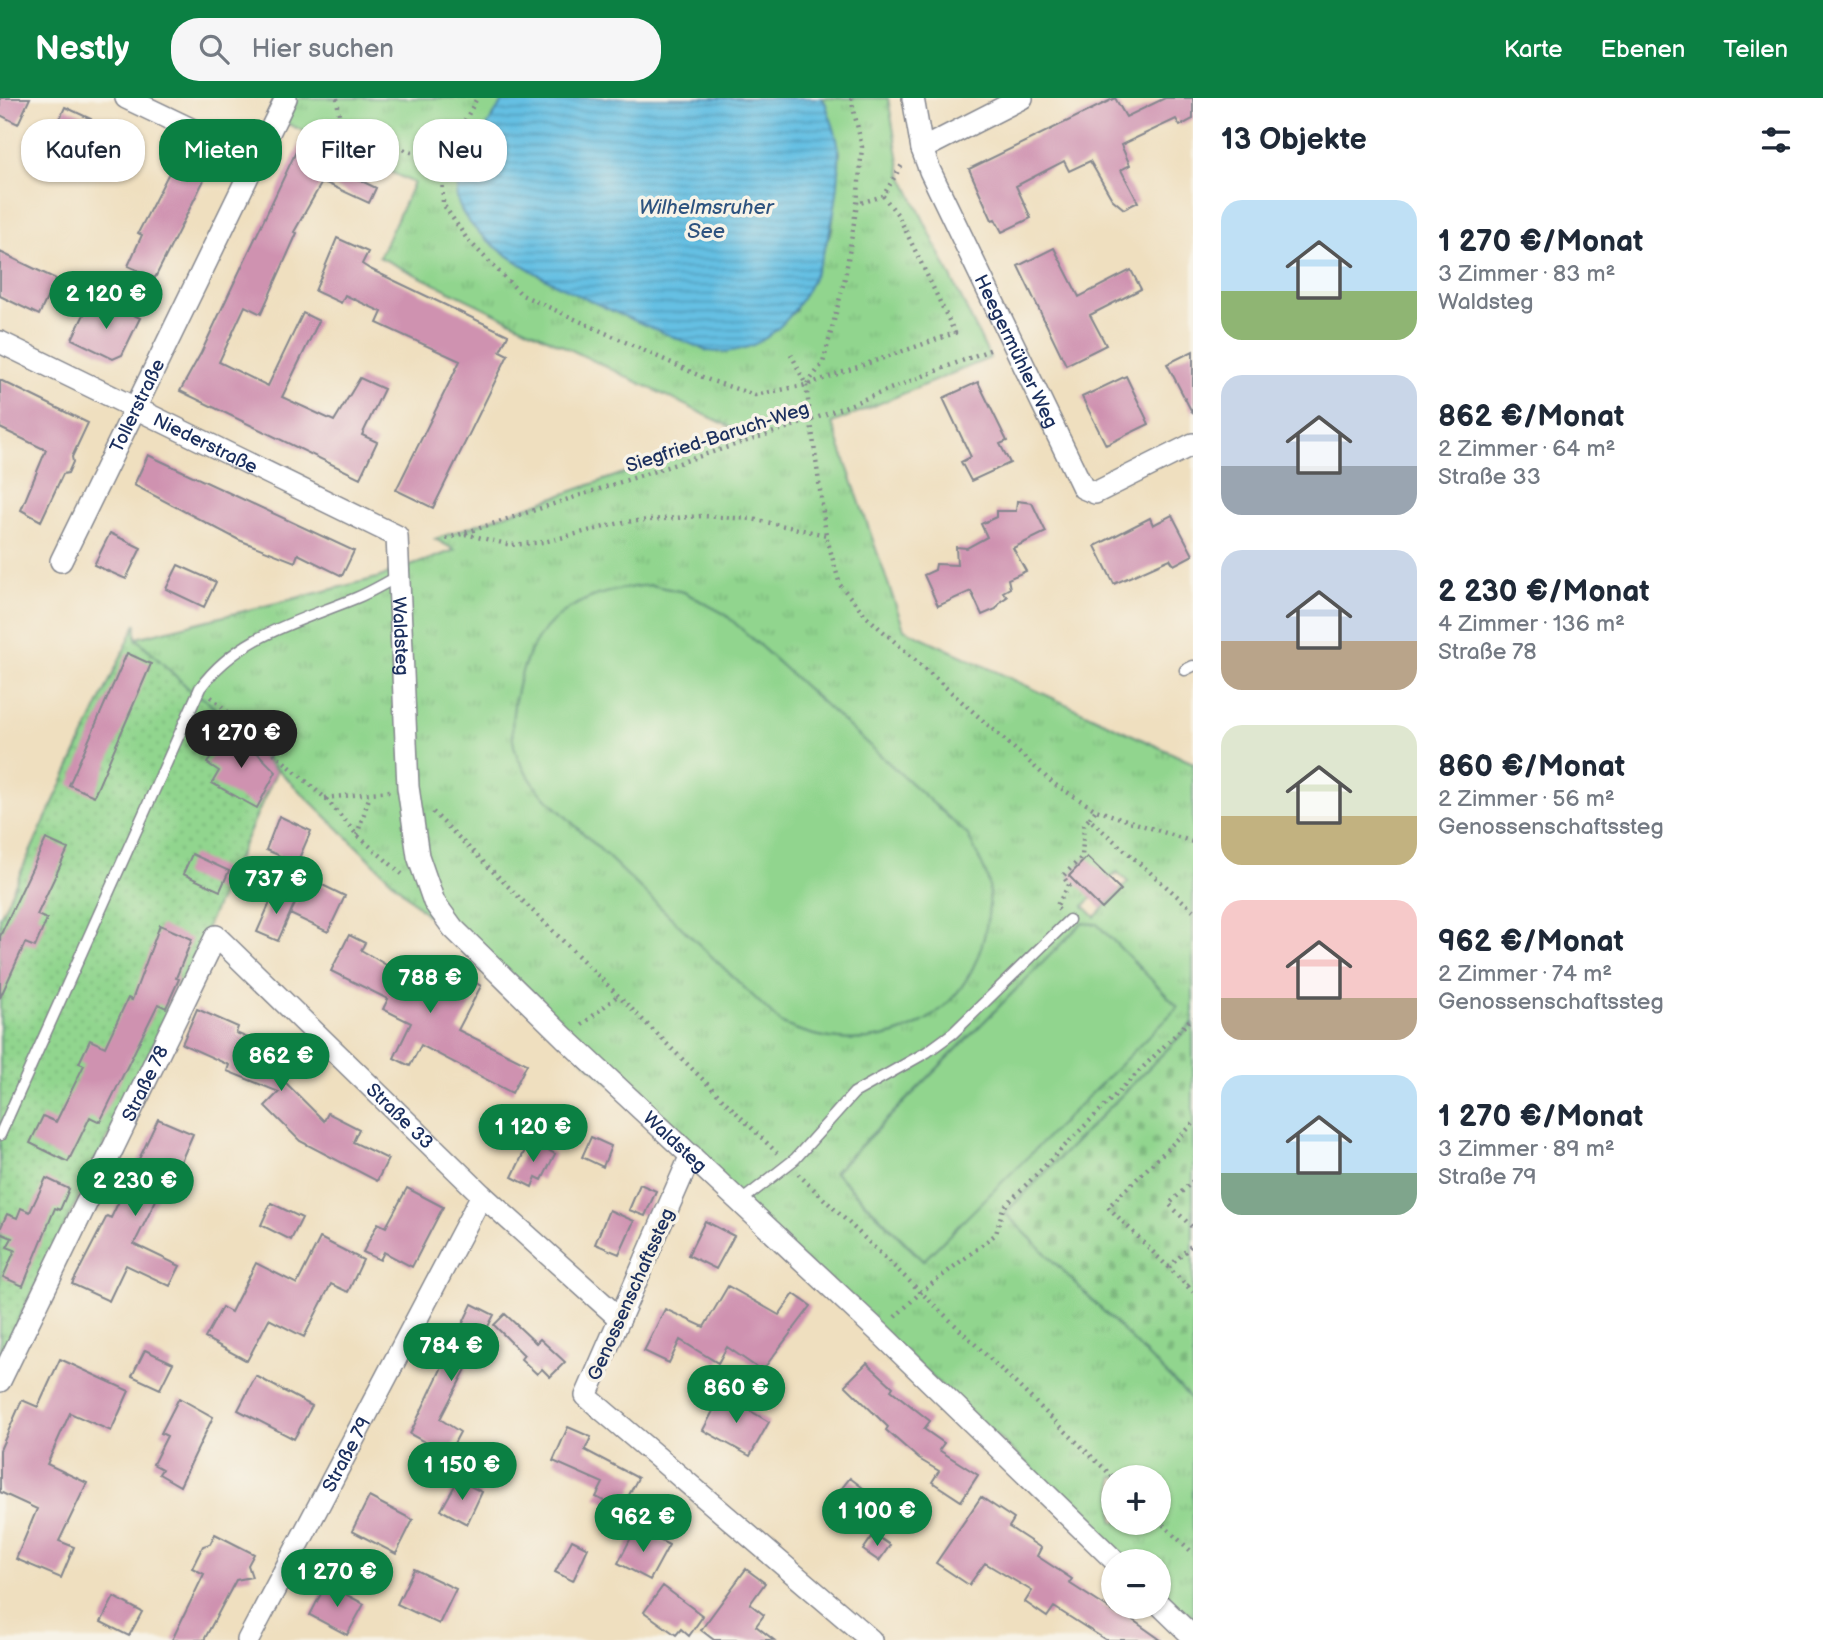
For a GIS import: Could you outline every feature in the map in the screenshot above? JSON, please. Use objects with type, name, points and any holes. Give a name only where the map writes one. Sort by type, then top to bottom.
[{"type":"street","points":[[125,98],[169,119]]},
{"type":"street","name":"Tollerstraße","points":[[276,119],[286,98]]},
{"type":"street","name":"Heegermühler Weg","points":[[913,98],[922,149],[1083,488],[1088,493],[1095,493],[1193,444]]},
{"type":"street","points":[[922,149],[1022,98]]},
{"type":"street","name":"Tollerstraße","points":[[61,561],[245,182]]},
{"type":"street","name":"Niederstraße","points":[[0,342],[397,536],[400,565]]},
{"type":"street","name":"Waldsteg","points":[[400,565],[408,786],[418,856],[424,882],[434,902],[453,928],[565,1038],[879,1332],[1103,1549]]},
{"type":"street","name":"Straße 33","points":[[216,936],[482,1195],[620,1318]]},
{"type":"street","name":"Straße 78","points":[[0,1381],[216,936]]},
{"type":"street","name":"Genossenschaftssteg","points":[[691,1156],[586,1396],[871,1640]]},
{"type":"street","name":"Straße 79","points":[[248,1640],[482,1195]]},
{"type":"street","points":[[1171,1616],[1193,1637]]},
{"type":"lane","points":[[0,1135],[201,688],[211,673],[248,641],[360,596],[400,565]]},
{"type":"lane","points":[[740,1202],[788,1164],[853,1093],[927,1052],[953,1033],[1069,920]]},
{"type":"path","points":[[337,98],[339,114],[359,132],[413,153]]},
{"type":"path","points":[[466,119],[477,98]]},
{"type":"path","points":[[806,385],[823,363],[845,278],[857,204],[862,147],[851,98]]},
{"type":"path","points":[[857,204],[883,196],[904,162]]},
{"type":"path","points":[[442,182],[443,204],[467,239],[522,295],[709,380],[755,395],[806,385],[955,332],[898,215],[883,196]]},
{"type":"path","name":"Siegfried-Baruch-Weg","points":[[446,539],[811,420],[993,349]]},
{"type":"path","points":[[791,354],[806,385],[826,535],[841,585],[867,617],[1054,784],[1096,810],[1193,842]]},
{"type":"path","points":[[464,534],[511,545],[544,542],[624,522],[702,516],[752,519],[826,535]]},
{"type":"path","points":[[201,688],[326,798],[357,835],[405,877]]},
{"type":"path","points":[[326,798],[370,795],[408,786],[788,1164],[1101,1466]]},
{"type":"path","points":[[357,835],[370,795]]},
{"type":"path","points":[[1069,920],[1056,907],[1069,884],[1063,876],[1082,857],[1084,824],[1096,810]]},
{"type":"path","points":[[1088,819],[1193,910]]},
{"type":"path","points":[[565,1038],[617,996]]},
{"type":"path","points":[[879,1332],[920,1293],[996,1234],[1003,1208],[1193,1017]]},
{"type":"path","points":[[1193,1124],[1108,1207],[1193,1292]]},
{"type":"path","points":[[1186,1130],[1193,1137]]},
{"type":"path","points":[[1193,1181],[1169,1204],[1193,1228]]},
{"type":"path","points":[[1169,1267],[1193,1244]]},
{"type":"path","points":[[1188,1286],[1193,1281]]},
{"type":"path","points":[[1171,1532],[1193,1553]]},
{"type":"green space","points":[[298,98],[505,98],[493,119],[413,119],[413,182],[459,182],[474,227],[504,253],[540,276],[606,308],[708,351],[766,338],[795,311],[832,229],[840,152],[825,102],[821,98],[888,98],[901,173],[990,358],[832,423],[904,629],[1193,763],[1193,1023],[1005,1213],[1193,1401],[1193,1623],[1171,1602],[1171,1549],[1117,1549],[1102,1535],[1171,1535],[1171,1465],[1101,1465],[1101,1534],[462,949],[206,700],[192,692],[136,638],[377,578],[455,550],[435,539],[741,432],[379,257],[414,183],[399,176],[399,119],[296,119],[296,128],[286,123]],"holes":[[[651,585],[684,592],[725,614],[968,835],[989,884],[987,924],[972,969],[955,996],[932,1016],[906,1030],[877,1038],[846,1040],[814,1035],[782,1024],[538,790],[520,763],[513,739],[513,709],[523,669],[546,628],[580,602],[625,588]],[[1086,858],[1109,880],[1117,872],[1128,882],[1095,917],[1084,906],[1094,895],[1069,876]],[[1082,923],[1097,924],[1178,1007],[923,1261],[834,1172]]]},
{"type":"green space","points":[[651,585],[684,592],[725,614],[968,835],[989,884],[987,924],[972,969],[955,996],[932,1016],[906,1030],[877,1038],[846,1040],[814,1035],[782,1024],[538,790],[520,763],[513,739],[515,702],[523,669],[546,628],[580,602],[625,588]]},
{"type":"green space","points":[[136,624],[136,638],[192,692],[206,700],[276,772],[165,1021],[0,1357],[0,917]]},
{"type":"green space","points":[[1082,923],[1097,924],[1179,1007],[924,1261],[835,1172]]},
{"type":"green space","points":[[1193,1023],[1193,1401],[1005,1213]]},
{"type":"water","name":"Wilhelmsruher See","points":[[505,98],[821,98],[825,102],[838,141],[838,183],[824,252],[810,285],[792,314],[769,336],[741,349],[708,351],[566,289],[527,268],[493,245],[469,221],[457,198],[459,182],[507,182],[507,119],[491,119]]},
{"type":"building","points":[[0,98],[30,98],[18,124],[0,115]]},
{"type":"building","points":[[1115,98],[1126,117],[1165,98],[1193,98],[1193,119],[1180,126],[1176,119],[1121,145],[1130,165],[1121,170],[1138,202],[1124,209],[1112,199],[1090,161],[1069,171],[1064,161],[1016,186],[1031,218],[1002,232],[995,219],[992,220],[969,169]]},
{"type":"building","points":[[65,107],[91,119],[60,119]]},
{"type":"building","points":[[296,151],[296,182],[364,182],[376,188],[369,203],[326,183],[321,184],[294,232],[297,233],[261,314],[245,306],[219,362],[268,386],[303,313],[319,321],[282,397],[334,421],[360,378],[384,389],[362,435],[377,442],[360,478],[180,391],[201,353]]},
{"type":"building","points":[[164,182],[203,182],[155,278],[128,266],[142,235],[138,233]]},
{"type":"building","points":[[337,238],[368,252],[362,264],[370,269],[508,335],[500,351],[508,355],[433,508],[396,490],[460,361],[377,323],[382,312],[345,295],[341,303],[315,291]]},
{"type":"building","points":[[1054,248],[1079,297],[1131,270],[1141,289],[1090,315],[1106,345],[1066,365],[1018,266]]},
{"type":"building","points":[[0,252],[56,279],[39,315],[0,296]]},
{"type":"building","points":[[90,302],[119,316],[122,309],[140,318],[122,355],[113,359],[72,339]]},
{"type":"building","points":[[1193,351],[1193,414],[1167,364]]},
{"type":"building","points":[[1126,376],[1149,424],[1106,445],[1082,397]]},
{"type":"building","points":[[0,380],[88,423],[72,457],[73,462],[68,473],[63,474],[41,521],[21,510],[46,450],[0,428]]},
{"type":"building","points":[[978,382],[1007,441],[1000,444],[1010,463],[971,481],[961,462],[971,457],[943,398]]},
{"type":"building","points":[[148,455],[354,551],[342,576],[298,554],[295,562],[239,540],[134,485]]},
{"type":"building","points":[[1017,501],[1032,503],[1046,532],[1013,548],[1026,571],[1008,579],[1010,588],[1003,592],[1007,597],[996,609],[982,615],[971,591],[938,606],[924,575],[935,570],[936,564],[957,565],[956,547],[967,548],[987,537],[981,524],[996,517],[996,511],[1016,511]]},
{"type":"building","points":[[1172,515],[1193,555],[1174,565],[1170,559],[1114,584],[1095,546],[1150,518],[1153,525]]},
{"type":"building","points":[[110,533],[141,548],[126,579],[94,565]]},
{"type":"building","points":[[178,565],[216,582],[204,607],[166,589]]},
{"type":"building","points":[[127,653],[151,664],[94,796],[69,785]]},
{"type":"building","points":[[233,728],[276,772],[257,808],[212,783],[219,771],[207,763]]},
{"type":"building","points":[[279,816],[311,831],[297,863],[266,850]]},
{"type":"building","points":[[46,839],[68,849],[37,915],[47,919],[35,947],[25,943],[0,998],[0,936]]},
{"type":"building","points":[[192,854],[229,871],[220,891],[183,874]]},
{"type":"building","points":[[1087,857],[1121,890],[1102,909],[1069,876]]},
{"type":"building","points":[[308,878],[345,896],[328,932],[290,914]]},
{"type":"building","points":[[275,891],[296,900],[278,941],[257,932]]},
{"type":"building","points":[[160,925],[192,939],[176,978],[179,979],[166,1008],[158,1004],[100,1122],[90,1117],[68,1162],[30,1143],[43,1116],[56,1122],[84,1065],[79,1063],[90,1040],[105,1047],[128,998],[132,1000]]},
{"type":"building","points":[[349,935],[365,943],[361,950],[405,976],[408,970],[451,991],[460,974],[481,986],[458,1030],[527,1064],[512,1093],[421,1045],[410,1066],[394,1058],[411,1023],[383,1009],[388,999],[331,971]]},
{"type":"building","points":[[197,1009],[238,1027],[236,1033],[279,1051],[272,1069],[324,1121],[328,1113],[359,1129],[353,1142],[388,1159],[377,1181],[300,1141],[265,1106],[279,1092],[227,1071],[229,1065],[182,1044]]},
{"type":"building","points":[[158,1119],[193,1134],[178,1168],[173,1166],[134,1244],[180,1266],[170,1286],[126,1265],[109,1301],[72,1284],[107,1216],[111,1218]]},
{"type":"building","points":[[591,1137],[611,1146],[603,1167],[582,1157]]},
{"type":"building","points":[[530,1140],[555,1154],[542,1180],[536,1177],[532,1187],[512,1177]]},
{"type":"building","points":[[46,1178],[69,1189],[60,1210],[55,1208],[23,1286],[3,1277],[15,1250],[7,1247],[12,1238],[0,1233],[0,1229],[7,1214],[17,1218],[21,1208],[30,1212]]},
{"type":"building","points":[[640,1184],[656,1191],[645,1216],[629,1210]]},
{"type":"building","points":[[407,1188],[443,1207],[412,1267],[384,1252],[380,1260],[363,1252],[378,1223],[386,1227]]},
{"type":"building","points":[[271,1203],[302,1218],[291,1240],[261,1225]]},
{"type":"building","points":[[609,1210],[634,1221],[619,1254],[595,1244]]},
{"type":"building","points":[[705,1221],[734,1236],[716,1269],[688,1255]]},
{"type":"building","points":[[320,1238],[363,1260],[348,1292],[331,1284],[304,1337],[269,1319],[247,1361],[205,1338],[222,1307],[231,1312],[256,1263],[297,1284]]},
{"type":"building","points":[[728,1286],[779,1315],[794,1294],[811,1306],[762,1371],[727,1347],[718,1363],[680,1340],[669,1363],[644,1351],[665,1309],[704,1327]]},
{"type":"building","points":[[472,1304],[494,1315],[440,1419],[460,1432],[448,1455],[410,1434]]},
{"type":"building","points":[[505,1314],[536,1343],[540,1339],[565,1362],[550,1377],[542,1369],[537,1374],[521,1359],[524,1355],[494,1325]]},
{"type":"building","points":[[145,1350],[173,1363],[160,1389],[132,1376]]},
{"type":"building","points":[[60,1359],[129,1391],[111,1431],[70,1413],[47,1464],[87,1483],[59,1541],[74,1547],[61,1578],[16,1559],[37,1509],[0,1492],[0,1450],[22,1400],[38,1407]]},
{"type":"building","points":[[867,1363],[893,1387],[891,1390],[930,1421],[924,1429],[944,1443],[939,1450],[978,1475],[961,1501],[932,1482],[939,1471],[919,1459],[886,1430],[888,1427],[845,1385]]},
{"type":"building","points":[[256,1376],[312,1406],[294,1439],[238,1410]]},
{"type":"building","points":[[722,1394],[769,1422],[750,1456],[703,1430]]},
{"type":"building","points":[[179,1398],[213,1417],[180,1486],[159,1474],[162,1469],[153,1464],[167,1436],[161,1433]]},
{"type":"building","points":[[568,1427],[591,1437],[585,1450],[638,1478],[621,1510],[596,1497],[603,1483],[553,1461]]},
{"type":"building","points":[[850,1478],[880,1501],[858,1528],[831,1502]]},
{"type":"building","points":[[458,1480],[482,1492],[467,1524],[441,1510]]},
{"type":"building","points":[[369,1497],[413,1520],[396,1554],[352,1531]]},
{"type":"building","points":[[981,1497],[1014,1519],[1009,1527],[1041,1548],[1037,1556],[1072,1579],[1069,1583],[1101,1604],[1101,1619],[1131,1619],[1161,1640],[1106,1640],[1054,1607],[1047,1617],[1025,1602],[1032,1591],[985,1563],[969,1585],[936,1563]]},
{"type":"building","points":[[636,1528],[669,1545],[650,1580],[618,1563]]},
{"type":"building","points":[[215,1534],[254,1554],[248,1565],[252,1577],[236,1580],[204,1640],[172,1640],[204,1574],[192,1568],[203,1546],[210,1544]]},
{"type":"building","points":[[874,1534],[890,1545],[879,1561],[863,1550]]},
{"type":"building","points":[[572,1540],[588,1548],[573,1581],[555,1572]]},
{"type":"building","points":[[414,1569],[456,1589],[439,1624],[397,1604]]},
{"type":"building","points":[[746,1569],[765,1583],[750,1604],[764,1615],[756,1626],[774,1640],[714,1640],[701,1630]]},
{"type":"building","points":[[326,1584],[364,1604],[347,1635],[310,1615]]},
{"type":"building","points":[[663,1586],[703,1616],[689,1636],[681,1629],[676,1635],[644,1612]]},
{"type":"building","points":[[114,1597],[142,1612],[129,1636],[101,1622]]}]
